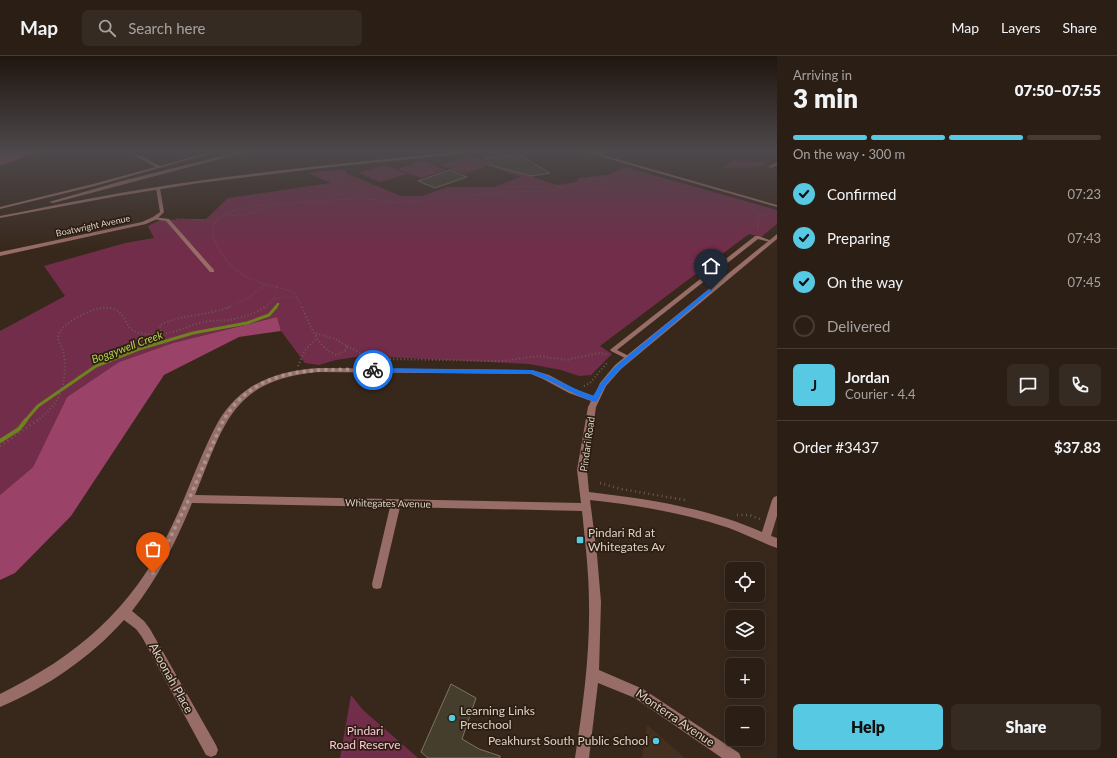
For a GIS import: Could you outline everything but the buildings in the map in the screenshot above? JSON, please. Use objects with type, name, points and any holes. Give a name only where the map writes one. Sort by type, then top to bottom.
[{"type":"street","points":[[0,216],[70,204],[100,194],[108,187],[120,184]]},
{"type":"street","points":[[113,193],[118,187],[126,184]]},
{"type":"street","points":[[0,216],[100,194],[138,191],[192,184]]},
{"type":"street","points":[[697,184],[777,206]]},
{"type":"street","points":[[155,218],[162,212],[158,188]]},
{"type":"street","name":"Boatwright Avenue","points":[[0,254],[144,223],[155,218]]},
{"type":"street","name":"Pindari Road","points":[[582,758],[592,674],[594,590],[592,555],[582,470],[590,416],[595,400],[610,376],[629,358],[774,239]]},
{"type":"street","points":[[0,702],[39,681],[59,668],[89,644],[124,612],[157,566],[189,499],[218,432],[232,408],[247,393],[260,385],[276,377],[298,372],[332,370],[532,372],[595,400]]},
{"type":"street","points":[[584,494],[675,508],[736,526],[766,537],[777,543]]},
{"type":"street","name":"Whitegates Avenue","points":[[189,499],[586,507]]},
{"type":"street","points":[[766,537],[777,500]]},
{"type":"street","points":[[377,584],[396,503]]},
{"type":"street","name":"Akoonah Place","points":[[124,612],[140,625],[146,633],[211,750]]},
{"type":"street","name":"Monterra Avenue","points":[[592,674],[640,693],[734,758]]},
{"type":"lane","points":[[0,208],[99,184]]},
{"type":"lane","points":[[103,184],[108,187]]},
{"type":"lane","points":[[155,218],[167,220],[212,271]]},
{"type":"lane","points":[[629,358],[613,350],[756,237],[774,239]]},
{"type":"path","points":[[347,346],[344,353],[332,355],[323,348],[298,297],[291,291],[251,280],[235,272],[222,257],[212,234],[215,223],[230,210],[245,207],[363,198],[396,203],[500,192],[548,190],[566,188],[581,184]]},
{"type":"path","points":[[556,187],[566,188]]},
{"type":"path","points":[[744,204],[760,214],[758,229],[759,234],[762,237],[761,238]]},
{"type":"path","points":[[224,215],[231,217],[240,216],[273,206]]},
{"type":"path","points":[[155,218],[208,220],[215,223]]},
{"type":"path","points":[[691,262],[714,260]]},
{"type":"path","points":[[166,353],[168,347],[161,336],[160,325],[172,318],[211,312],[233,306],[251,297],[267,284]]},
{"type":"path","points":[[0,446],[39,420],[61,392],[64,381],[64,351],[60,344],[59,334],[63,326],[79,316],[96,309],[116,310],[121,313],[128,327],[133,330],[161,336],[205,322],[243,317],[265,307],[273,300],[277,293],[277,287]]},
{"type":"path","points":[[273,300],[283,297],[298,297]]},
{"type":"path","points":[[315,333],[335,339],[364,355],[386,359],[506,360],[540,356],[567,360],[601,353],[613,356]]},
{"type":"path","points":[[298,372],[299,363],[303,353],[317,338]]},
{"type":"path","points":[[581,386],[590,383],[618,352]]},
{"type":"path","points":[[506,360],[507,365]]},
{"type":"shaded area","points":[[277,317],[281,331],[239,337],[164,375],[71,516],[15,573],[0,580],[0,495],[33,467],[67,397],[119,362],[173,343]]},
{"type":"shaded area","name":"Peakhurst South Public School","points":[[647,725],[685,758],[642,758]]},
{"type":"green space","points":[[326,184],[372,184],[401,196],[422,196],[447,187],[494,187],[503,184],[557,185],[684,184],[777,210],[777,224],[761,237],[749,234],[600,346],[612,354],[591,375],[579,376],[561,370],[529,364],[362,356],[336,360],[319,365],[305,363],[281,331],[277,317],[173,343],[119,362],[67,397],[33,467],[0,495],[0,331],[65,296],[44,266],[125,243],[154,238],[148,226],[160,220],[206,219],[228,198]]},
{"type":"green space","name":"Pindari Road Reserve","points":[[351,695],[363,710],[418,758],[340,758]]},
{"type":"waterway","name":"Boggywell Creek","points":[[275,308],[278,304]]},
{"type":"waterway","name":"Boggywell Creek","points":[[25,421],[38,406],[96,366],[139,349],[193,333],[247,323],[269,315],[276,307]]},
{"type":"waterway","name":"Boggywell Creek","points":[[0,441],[19,429],[26,420]]},
{"type":"way so far","points":[[153,573],[189,499],[221,425],[239,400],[255,387],[276,377],[290,373],[318,370],[373,370]]},
{"type":"place","name":"Pindari Rd at Whitegates Av","points":[[580,540]]},
{"type":"place","name":"Learning Links Preschool","points":[[452,718]]},
{"type":"place","name":"Peakhurst South Public School","points":[[656,741]]},
{"type":"route","points":[[373,370],[532,372],[595,400],[603,385],[618,367],[711,290]]}]
